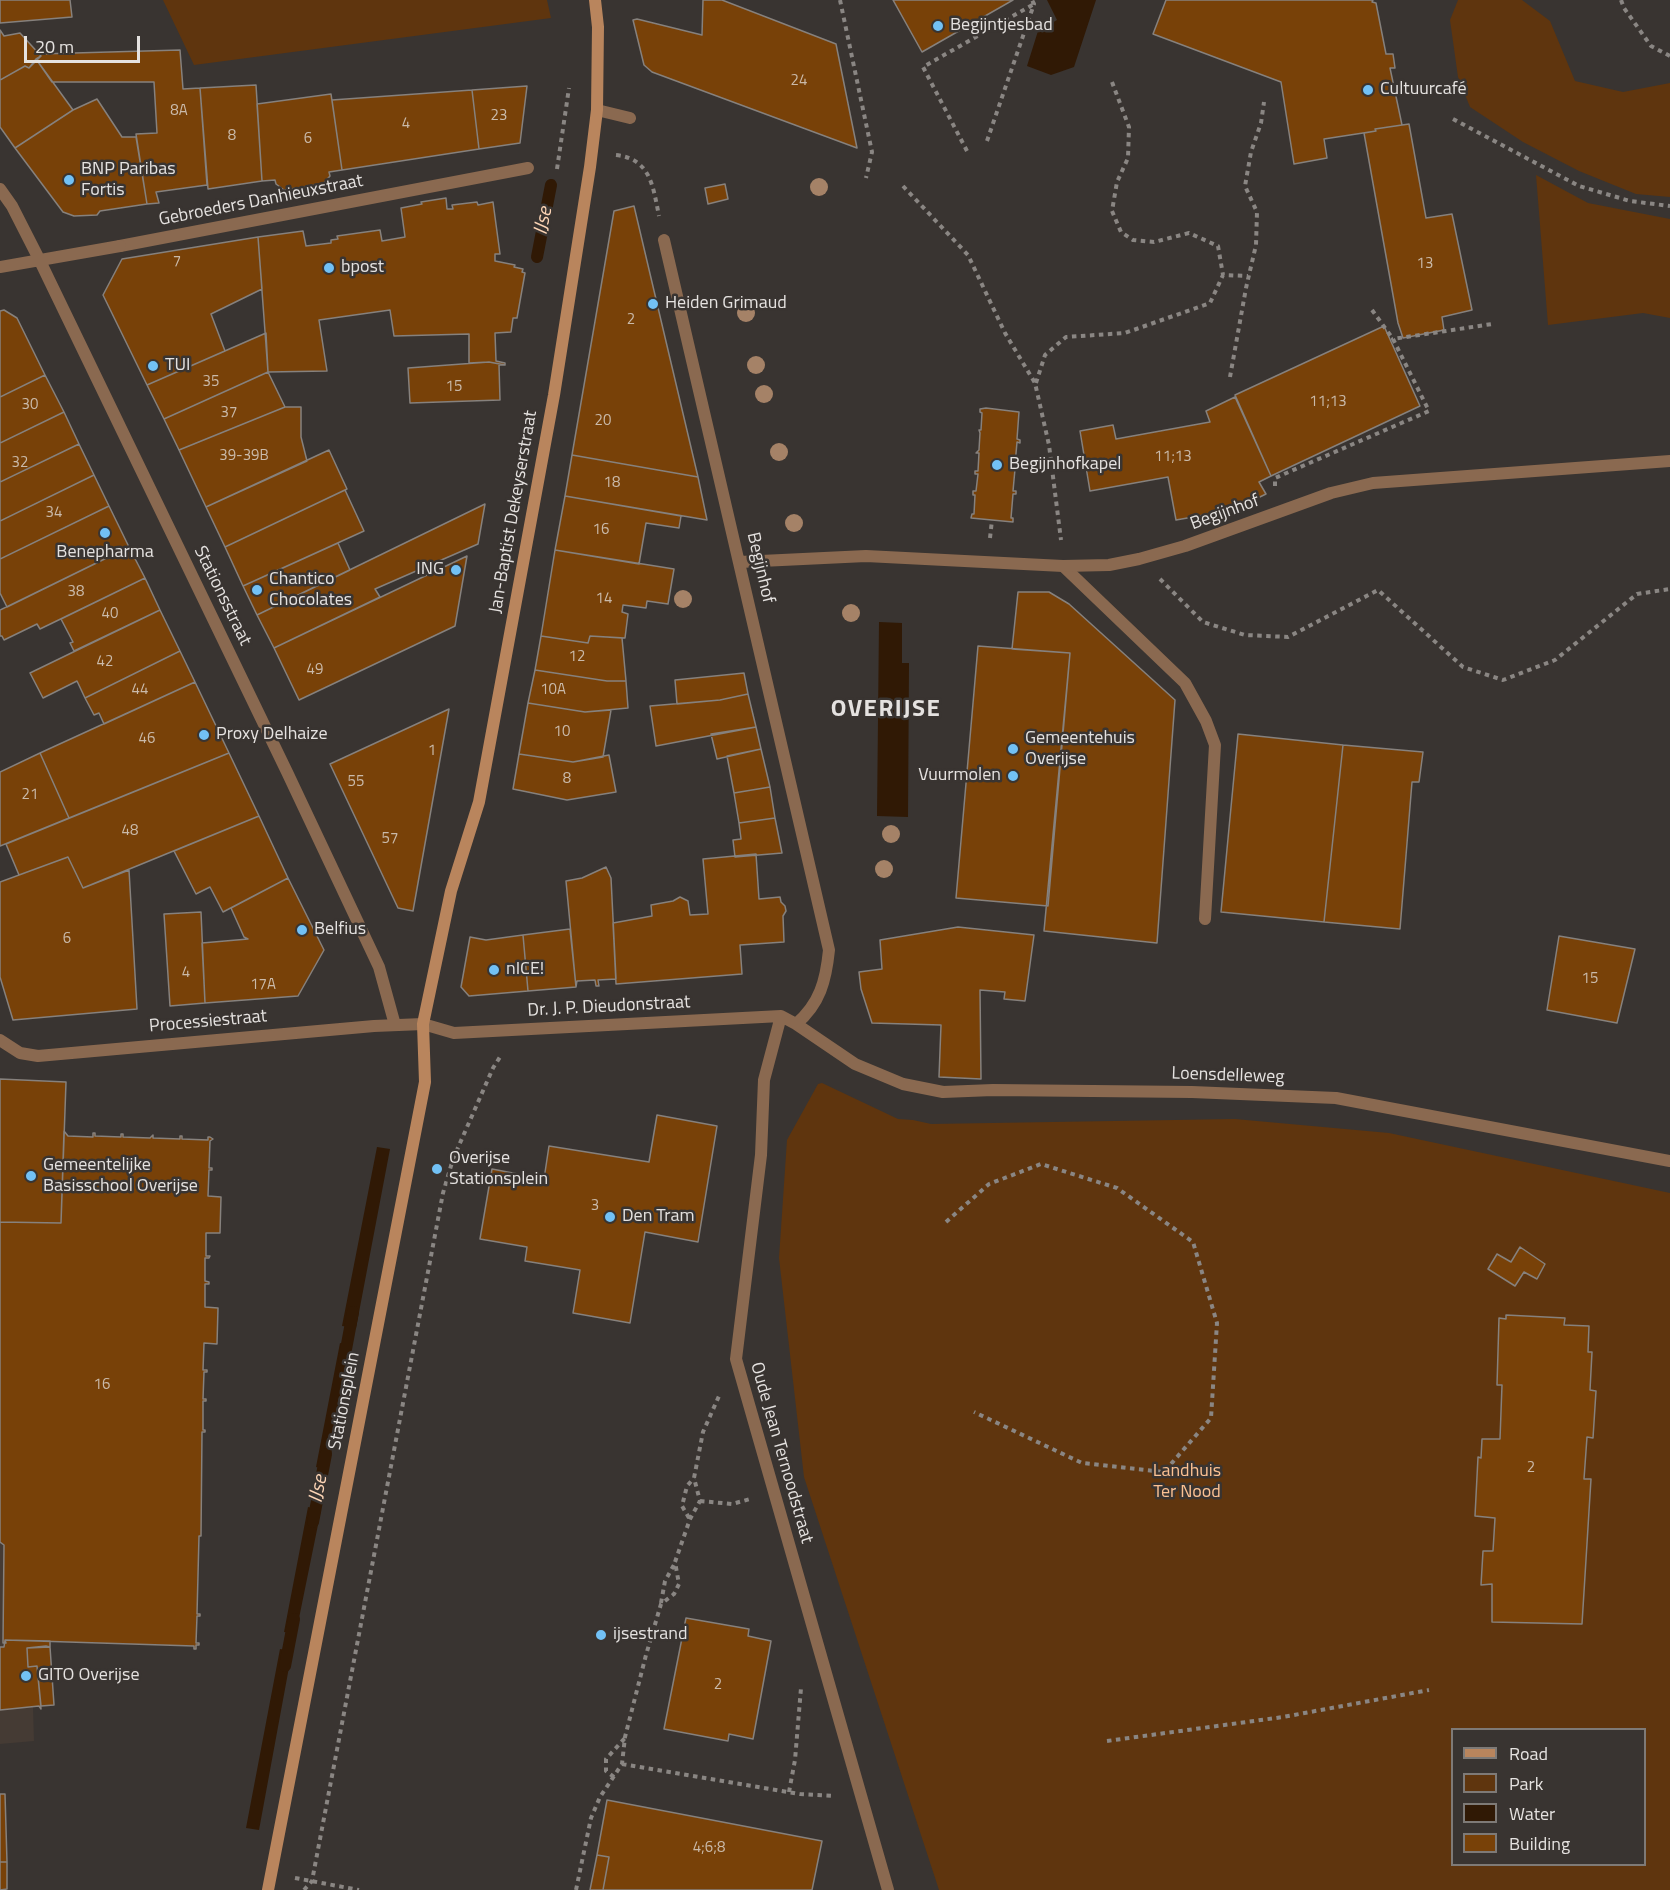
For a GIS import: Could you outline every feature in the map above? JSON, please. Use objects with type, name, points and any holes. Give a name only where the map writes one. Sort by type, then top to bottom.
[{"type":"main road","name":"Jan-Baptist Dekeyserstraat","points":[[423,1024],[449,902],[481,791],[554,394],[597,110],[598,27],[595,0]]},
{"type":"main road","name":"Stationsplein","points":[[268,1890],[425,1082],[423,1024]]},
{"type":"street","points":[[597,110],[630,118]]},
{"type":"street","name":"Gebroeders Danhieuxstraat","points":[[0,267],[528,168]]},
{"type":"street","name":"Stationsstraat","points":[[0,189],[12,206],[40,261],[287,772],[379,967],[396,1025]]},
{"type":"street","name":"Begijnhof","points":[[664,240],[830,950],[826,978],[821,993],[807,1015],[796,1024]]},
{"type":"street","name":"Begijnhof","points":[[740,562],[866,556],[1100,566],[1139,559],[1185,546],[1331,493],[1373,483],[1670,461]]},
{"type":"street","points":[[1063,566],[1185,682],[1206,721],[1215,745],[1205,919]]},
{"type":"street","points":[[781,1016],[796,1024]]},
{"type":"street","name":"Dr. J. P. Dieudonstraat","points":[[423,1024],[454,1033],[781,1016]]},
{"type":"street","name":"Oude Jean Ternoodstraat","points":[[781,1016],[764,1080],[761,1155],[736,1359],[888,1890]]},
{"type":"street","name":"Processiestraat","points":[[3,1047],[38,1056],[423,1024]]},
{"type":"street","name":"Loensdelleweg","points":[[796,1024],[855,1064],[903,1084],[943,1092],[993,1090],[1191,1092],[1336,1098],[1670,1161]]},
{"type":"path","points":[[840,0],[872,152],[866,178]]},
{"type":"path","points":[[1621,0],[1624,8],[1651,46],[1670,56]]},
{"type":"path","points":[[987,141],[1033,2]]},
{"type":"path","points":[[967,152],[923,67],[1033,2]]},
{"type":"path","points":[[557,169],[569,79]]},
{"type":"path","points":[[1035,383],[1045,355],[1066,337],[1125,333],[1210,303],[1224,275],[1218,246],[1189,233],[1154,242],[1133,240],[1121,232],[1112,211],[1117,182],[1128,158],[1129,127],[1112,82]]},
{"type":"path","points":[[1230,376],[1248,276],[1256,245],[1257,212],[1245,186],[1264,102]]},
{"type":"path","points":[[1452,119],[1579,186],[1630,201],[1670,206]]},
{"type":"path","points":[[592,151],[622,155],[638,162],[651,179],[664,240]]},
{"type":"path","points":[[903,186],[968,255],[1005,333],[1035,383],[1049,445],[1063,566]]},
{"type":"path","points":[[1224,275],[1248,276]]},
{"type":"path","points":[[1275,513],[1275,478],[1429,411],[1393,339],[1372,310]]},
{"type":"path","points":[[1393,339],[1492,324]]},
{"type":"path","points":[[1139,559],[1203,622],[1245,635],[1287,637],[1378,590],[1463,667],[1503,680],[1555,660],[1637,594],[1670,589]]},
{"type":"path","points":[[304,1890],[312,1881],[443,1193],[453,1159],[493,1068],[515,1030]]},
{"type":"path","points":[[946,1222],[989,1185],[1041,1164],[1117,1188],[1193,1242],[1217,1323],[1211,1418],[1164,1472],[1082,1463],[974,1412]]},
{"type":"path","points":[[576,1890],[591,1818],[600,1797],[622,1764],[625,1737],[661,1604],[665,1581],[675,1562],[690,1519],[700,1501],[694,1478],[703,1432],[736,1359]]},
{"type":"path","points":[[690,1519],[682,1506],[687,1486],[694,1478]]},
{"type":"path","points":[[700,1501],[732,1504],[774,1491]]},
{"type":"path","points":[[661,1604],[674,1594],[679,1584],[675,1562]]},
{"type":"path","points":[[789,1792],[795,1760],[802,1677],[824,1668]]},
{"type":"path","points":[[1107,1741],[1283,1717],[1429,1690]]},
{"type":"path","points":[[614,1777],[606,1771],[606,1759],[625,1737]]},
{"type":"path","points":[[622,1764],[789,1792],[834,1796],[860,1790]]},
{"type":"path","points":[[271,1873],[359,1890]]},
{"type":"shaded area","name":"GITO Overijse","points":[[0,1542],[4,1545],[3,1643],[50,1647],[54,1705],[41,1706],[41,1709],[33,1707],[34,1741],[0,1744]]},
{"type":"green space","points":[[163,0],[547,0],[551,18],[194,65]]},
{"type":"green space","points":[[1458,0],[1522,0],[1550,21],[1575,81],[1623,92],[1670,83],[1670,197],[1636,194],[1579,171],[1523,142],[1470,107],[1458,77],[1450,20]]},
{"type":"green space","points":[[1536,175],[1588,203],[1670,219],[1670,318],[1643,313],[1548,325]]},
{"type":"green space","name":"Landhuis Ter Nood","points":[[822,1083],[898,1119],[931,1124],[1235,1119],[1389,1133],[1670,1193],[1670,1890],[939,1890],[804,1477],[779,1258],[787,1140],[818,1084]]},
{"type":"water","points":[[1047,0],[1096,0],[1074,67],[1051,75],[1027,66],[1038,31],[1057,20]]},
{"type":"water","points":[[879,622],[902,623],[902,663],[909,663],[908,817],[877,816]]},
{"type":"water","points":[[377,1147],[390,1149],[356,1328],[342,1326]]},
{"type":"water","points":[[340,1343],[352,1346],[328,1470],[316,1467]]},
{"type":"water","points":[[308,1507],[321,1510],[296,1633],[284,1632]]},
{"type":"water","points":[[280,1649],[292,1651],[259,1830],[246,1828]]},
{"type":"building","points":[[0,0],[70,0],[72,17],[0,23]]},
{"type":"building","points":[[703,0],[722,0],[836,44],[857,148],[652,72],[644,65],[633,20],[637,19],[702,35]]},
{"type":"building","name":"Begijntjesbad","points":[[893,0],[1013,0],[922,52]]},
{"type":"building","points":[[1166,0],[1373,0],[1372,2],[1376,3],[1386,54],[1393,54],[1395,68],[1390,68],[1402,125],[1324,139],[1327,158],[1294,164],[1281,82],[1153,34]]},
{"type":"building","points":[[0,30],[4,36],[20,33],[41,56],[29,68],[25,66],[0,80]]},
{"type":"building","points":[[180,50],[183,89],[200,88],[207,185],[156,192],[159,203],[147,204],[136,134],[157,133],[154,82],[52,82],[36,59],[41,56],[39,54]]},
{"type":"building","points":[[36,59],[73,110],[15,148],[0,127],[0,80],[25,66],[29,68]]},
{"type":"building","points":[[256,85],[262,181],[208,189],[200,88]]},
{"type":"building","points":[[527,86],[520,143],[479,149],[472,90]]},
{"type":"building","points":[[472,90],[479,149],[342,170],[332,100]]},
{"type":"building","points":[[331,94],[342,170],[329,172],[330,176],[323,184],[284,190],[276,184],[275,180],[262,181],[257,104]]},
{"type":"building","points":[[97,99],[122,137],[136,137],[147,204],[100,211],[97,215],[74,216],[63,212],[15,148],[73,110]]},
{"type":"building","points":[[1409,124],[1426,218],[1452,214],[1472,310],[1442,317],[1444,330],[1403,338],[1398,323],[1364,133]]},
{"type":"building","points":[[725,184],[728,199],[708,204],[705,188]]},
{"type":"building","points":[[446,198],[447,209],[453,209],[452,205],[477,202],[478,205],[493,202],[500,254],[495,254],[495,261],[515,265],[514,267],[523,269],[522,272],[525,273],[517,318],[513,318],[511,332],[495,333],[496,361],[505,363],[505,365],[489,362],[469,363],[469,334],[394,336],[390,310],[319,320],[327,371],[268,372],[258,237],[303,231],[306,246],[331,243],[331,240],[338,239],[337,236],[380,230],[382,241],[405,237],[401,208]]},
{"type":"building","points":[[634,206],[698,477],[572,455],[614,211]]},
{"type":"building","points":[[258,237],[262,289],[211,314],[225,351],[147,385],[103,295],[122,259]]},
{"type":"building","points":[[4,310],[17,318],[45,375],[0,397],[0,311]]},
{"type":"building","points":[[1384,326],[1420,406],[1271,476],[1235,395]]},
{"type":"building","points":[[266,333],[268,372],[164,419],[147,385]]},
{"type":"building","points":[[489,362],[505,365],[499,365],[500,400],[410,403],[408,368]]},
{"type":"building","points":[[268,372],[285,407],[179,450],[164,419]]},
{"type":"building","points":[[45,375],[64,412],[0,443],[0,397]]},
{"type":"building","points":[[1235,397],[1271,476],[1259,482],[1266,494],[1233,510],[1176,520],[1168,477],[1090,491],[1080,431],[1113,425],[1116,439],[1210,422],[1206,411]]},
{"type":"building","points":[[285,407],[301,407],[301,437],[307,461],[206,507],[179,450]]},
{"type":"building","name":"Begijnhofkapel","points":[[980,409],[1019,412],[1017,439],[1020,443],[1017,442],[1015,465],[1018,465],[1015,469],[1013,491],[1016,491],[1016,494],[1013,494],[1011,518],[1013,522],[971,518],[974,514],[975,495],[973,491],[976,491],[978,474],[975,474],[975,471],[978,471],[979,453],[976,453],[979,450],[979,430],[981,430],[982,413]]},
{"type":"building","points":[[64,412],[79,444],[0,482],[0,443]]},
{"type":"building","points":[[79,444],[94,475],[0,521],[0,482]]},
{"type":"building","points":[[329,450],[347,489],[225,547],[206,507]]},
{"type":"building","points":[[572,455],[698,477],[707,520],[565,496]]},
{"type":"building","points":[[94,475],[109,506],[0,559],[0,521]]},
{"type":"building","points":[[345,490],[364,531],[243,586],[225,547]]},
{"type":"building","points":[[565,496],[681,516],[679,528],[646,523],[639,564],[555,550]]},
{"type":"building","points":[[485,504],[478,544],[375,589],[380,597],[274,648],[257,615]]},
{"type":"building","points":[[109,506],[129,547],[7,607],[0,593],[0,559]]},
{"type":"building","points":[[338,543],[350,570],[257,615],[243,586]]},
{"type":"building","points":[[129,547],[145,578],[40,629],[37,624],[4,640],[0,636],[0,610]]},
{"type":"building","points":[[555,550],[674,569],[668,604],[647,601],[646,608],[623,605],[622,612],[628,614],[625,638],[590,636],[588,643],[541,636]]},
{"type":"building","points":[[467,556],[455,626],[299,700],[274,648]]},
{"type":"building","points":[[145,578],[160,610],[74,651],[70,643],[73,642],[61,619]]},
{"type":"building","points":[[1018,592],[1049,592],[1069,604],[1175,700],[1157,943],[1044,931],[1070,653],[1012,649]]},
{"type":"building","points":[[160,610],[180,651],[85,698],[77,681],[43,698],[30,673]]},
{"type":"building","points":[[541,636],[588,643],[590,636],[622,638],[626,681],[607,681],[535,670]]},
{"type":"building","name":"Vuurmolen","points":[[978,646],[1070,653],[1048,906],[956,898]]},
{"type":"building","points":[[180,651],[195,682],[104,724],[99,713],[94,715],[85,698]]},
{"type":"building","points":[[535,670],[607,681],[626,681],[628,708],[585,712],[528,703]]},
{"type":"building","points":[[744,673],[748,694],[720,700],[677,704],[675,680]]},
{"type":"building","points":[[195,682],[229,753],[69,818],[40,753]]},
{"type":"building","points":[[748,694],[756,727],[656,746],[650,706],[720,700]]},
{"type":"building","points":[[528,703],[585,712],[611,710],[603,757],[573,762],[519,754]]},
{"type":"building","points":[[449,709],[413,911],[398,908],[330,764]]},
{"type":"building","points":[[756,727],[761,749],[717,759],[711,734]]},
{"type":"building","points":[[1238,734],[1343,745],[1324,922],[1221,912]]},
{"type":"building","points":[[1343,745],[1423,752],[1419,782],[1412,782],[1400,929],[1324,922]]},
{"type":"building","points":[[761,749],[770,787],[734,793],[727,756]]},
{"type":"building","points":[[40,753],[69,818],[0,846],[0,772]]},
{"type":"building","points":[[229,753],[259,816],[83,888],[68,857],[19,875],[6,844]]},
{"type":"building","points":[[519,754],[573,762],[609,755],[616,792],[567,800],[513,789]]},
{"type":"building","points":[[770,787],[775,818],[739,823],[734,793]]},
{"type":"building","points":[[259,816],[288,878],[223,912],[210,887],[196,894],[174,851]]},
{"type":"building","points":[[775,818],[782,853],[735,857],[733,840],[741,839],[739,823]]},
{"type":"building","points":[[756,854],[759,899],[780,897],[785,906],[784,942],[740,945],[742,974],[616,984],[613,923],[652,916],[651,905],[673,901],[680,897],[688,901],[690,915],[708,914],[703,859]]},
{"type":"building","points":[[68,857],[83,888],[129,870],[137,1009],[13,1020],[0,977],[0,882]]},
{"type":"building","points":[[606,867],[611,878],[616,979],[598,980],[599,986],[596,986],[595,980],[577,981],[576,987],[566,881],[582,878]]},
{"type":"building","points":[[288,878],[324,950],[298,996],[205,1003],[202,943],[248,939],[244,937],[231,908]]},
{"type":"building","points":[[201,912],[205,1003],[170,1006],[164,914]]},
{"type":"building","points":[[958,927],[1034,935],[1025,1001],[1004,999],[1005,992],[980,990],[981,1079],[939,1077],[941,1025],[872,1023],[861,989],[859,972],[882,969],[880,940]]},
{"type":"building","points":[[570,929],[576,987],[528,991],[523,935]]},
{"type":"building","points":[[523,935],[528,991],[469,996],[461,987],[470,937],[486,940]]},
{"type":"building","points":[[1559,936],[1635,949],[1617,1023],[1547,1010]]},
{"type":"building","name":"Gemeentelijke Basisschool Overijse","points":[[0,1079],[66,1082],[61,1223],[0,1222]]},
{"type":"building","points":[[657,1115],[717,1126],[698,1242],[645,1232],[630,1323],[573,1313],[580,1270],[525,1261],[527,1247],[480,1239],[492,1169],[544,1179],[549,1146],[649,1162]]},
{"type":"building","points":[[64,1131],[68,1136],[93,1137],[95,1133],[95,1136],[121,1137],[123,1134],[123,1137],[150,1138],[153,1135],[153,1138],[180,1139],[182,1136],[182,1139],[208,1140],[210,1137],[213,1139],[210,1141],[209,1168],[212,1170],[209,1170],[208,1196],[221,1197],[220,1233],[206,1233],[206,1256],[210,1256],[205,1258],[205,1281],[209,1284],[205,1284],[205,1307],[218,1308],[217,1344],[204,1343],[203,1370],[207,1372],[204,1372],[203,1399],[206,1401],[203,1401],[203,1430],[205,1432],[202,1432],[201,1536],[199,1536],[197,1614],[200,1616],[197,1616],[196,1643],[199,1645],[196,1645],[196,1649],[194,1646],[5,1640],[6,1643],[3,1643],[4,1545],[0,1542],[0,1222],[61,1223]]},
{"type":"building","points":[[1520,1247],[1545,1264],[1537,1279],[1524,1272],[1515,1286],[1488,1269],[1497,1254],[1511,1262]]},
{"type":"building","points":[[1506,1315],[1565,1318],[1564,1325],[1589,1326],[1588,1352],[1592,1352],[1590,1390],[1596,1391],[1593,1438],[1587,1437],[1584,1479],[1591,1479],[1582,1624],[1492,1622],[1492,1584],[1481,1585],[1483,1551],[1493,1551],[1495,1518],[1475,1516],[1478,1457],[1481,1458],[1482,1439],[1500,1439],[1502,1385],[1497,1385],[1499,1318],[1506,1319]]},
{"type":"building","points":[[686,1618],[749,1629],[748,1636],[771,1641],[753,1739],[729,1734],[728,1741],[664,1729]]},
{"type":"building","points":[[5,1640],[50,1641],[50,1647],[27,1648],[28,1667],[37,1666],[41,1709],[39,1706],[0,1710],[0,1647],[4,1647]]},
{"type":"building","points":[[50,1647],[54,1705],[41,1706],[37,1666],[28,1667],[27,1648]]},
{"type":"building","points":[[0,1794],[5,1794],[7,1862],[0,1862]]},
{"type":"building","points":[[607,1800],[822,1841],[812,1890],[603,1890],[609,1857],[597,1855]]},
{"type":"building","points":[[597,1855],[609,1857],[603,1890],[590,1890]]},
{"type":"building","points":[[0,1862],[7,1862],[7,1889],[0,1890]]},
{"type":"waterway","name":"IJse","points":[[537,257],[551,185]]},
{"type":"waterway","name":"IJse","points":[[344,1360],[353,1312]]},
{"type":"waterway","name":"IJse","points":[[313,1522],[326,1454]]},
{"type":"waterway","name":"IJse","points":[[285,1666],[294,1619]]},
{"type":"place","name":"Begijntjesbad","points":[[938,26]]},
{"type":"place","name":"Cultuurcafé","points":[[1368,90]]},
{"type":"place","name":"BNP Paribas Fortis","points":[[69,180]]},
{"type":"place","name":"bpost","points":[[329,268]]},
{"type":"place","name":"Heiden Grimaud","points":[[653,304]]},
{"type":"place","name":"TUI","points":[[153,366]]},
{"type":"place","name":"Begijnhofkapel","points":[[997,465]]},
{"type":"place","name":"Benepharma","points":[[105,533]]},
{"type":"place","name":"ING","points":[[456,570]]},
{"type":"place","name":"Chantico Chocolates","points":[[257,590]]},
{"type":"place","name":"Proxy Delhaize","points":[[204,735]]},
{"type":"place","name":"Gemeentehuis Overijse","points":[[1013,749]]},
{"type":"place","name":"Vuurmolen","points":[[1013,776]]},
{"type":"place","name":"Belfius","points":[[302,930]]},
{"type":"place","name":"nICE!","points":[[494,970]]},
{"type":"place","name":"Overijse Stationsplein","points":[[437,1169]]},
{"type":"place","name":"Gemeentelijke Basisschool Overijse","points":[[31,1176]]},
{"type":"place","name":"Den Tram","points":[[610,1217]]},
{"type":"place","name":"ijsestrand","points":[[601,1635]]},
{"type":"place","name":"GITO Overijse","points":[[26,1676]]},
{"type":"district","name":"OVERIJSE","points":[[886,710]]}]
